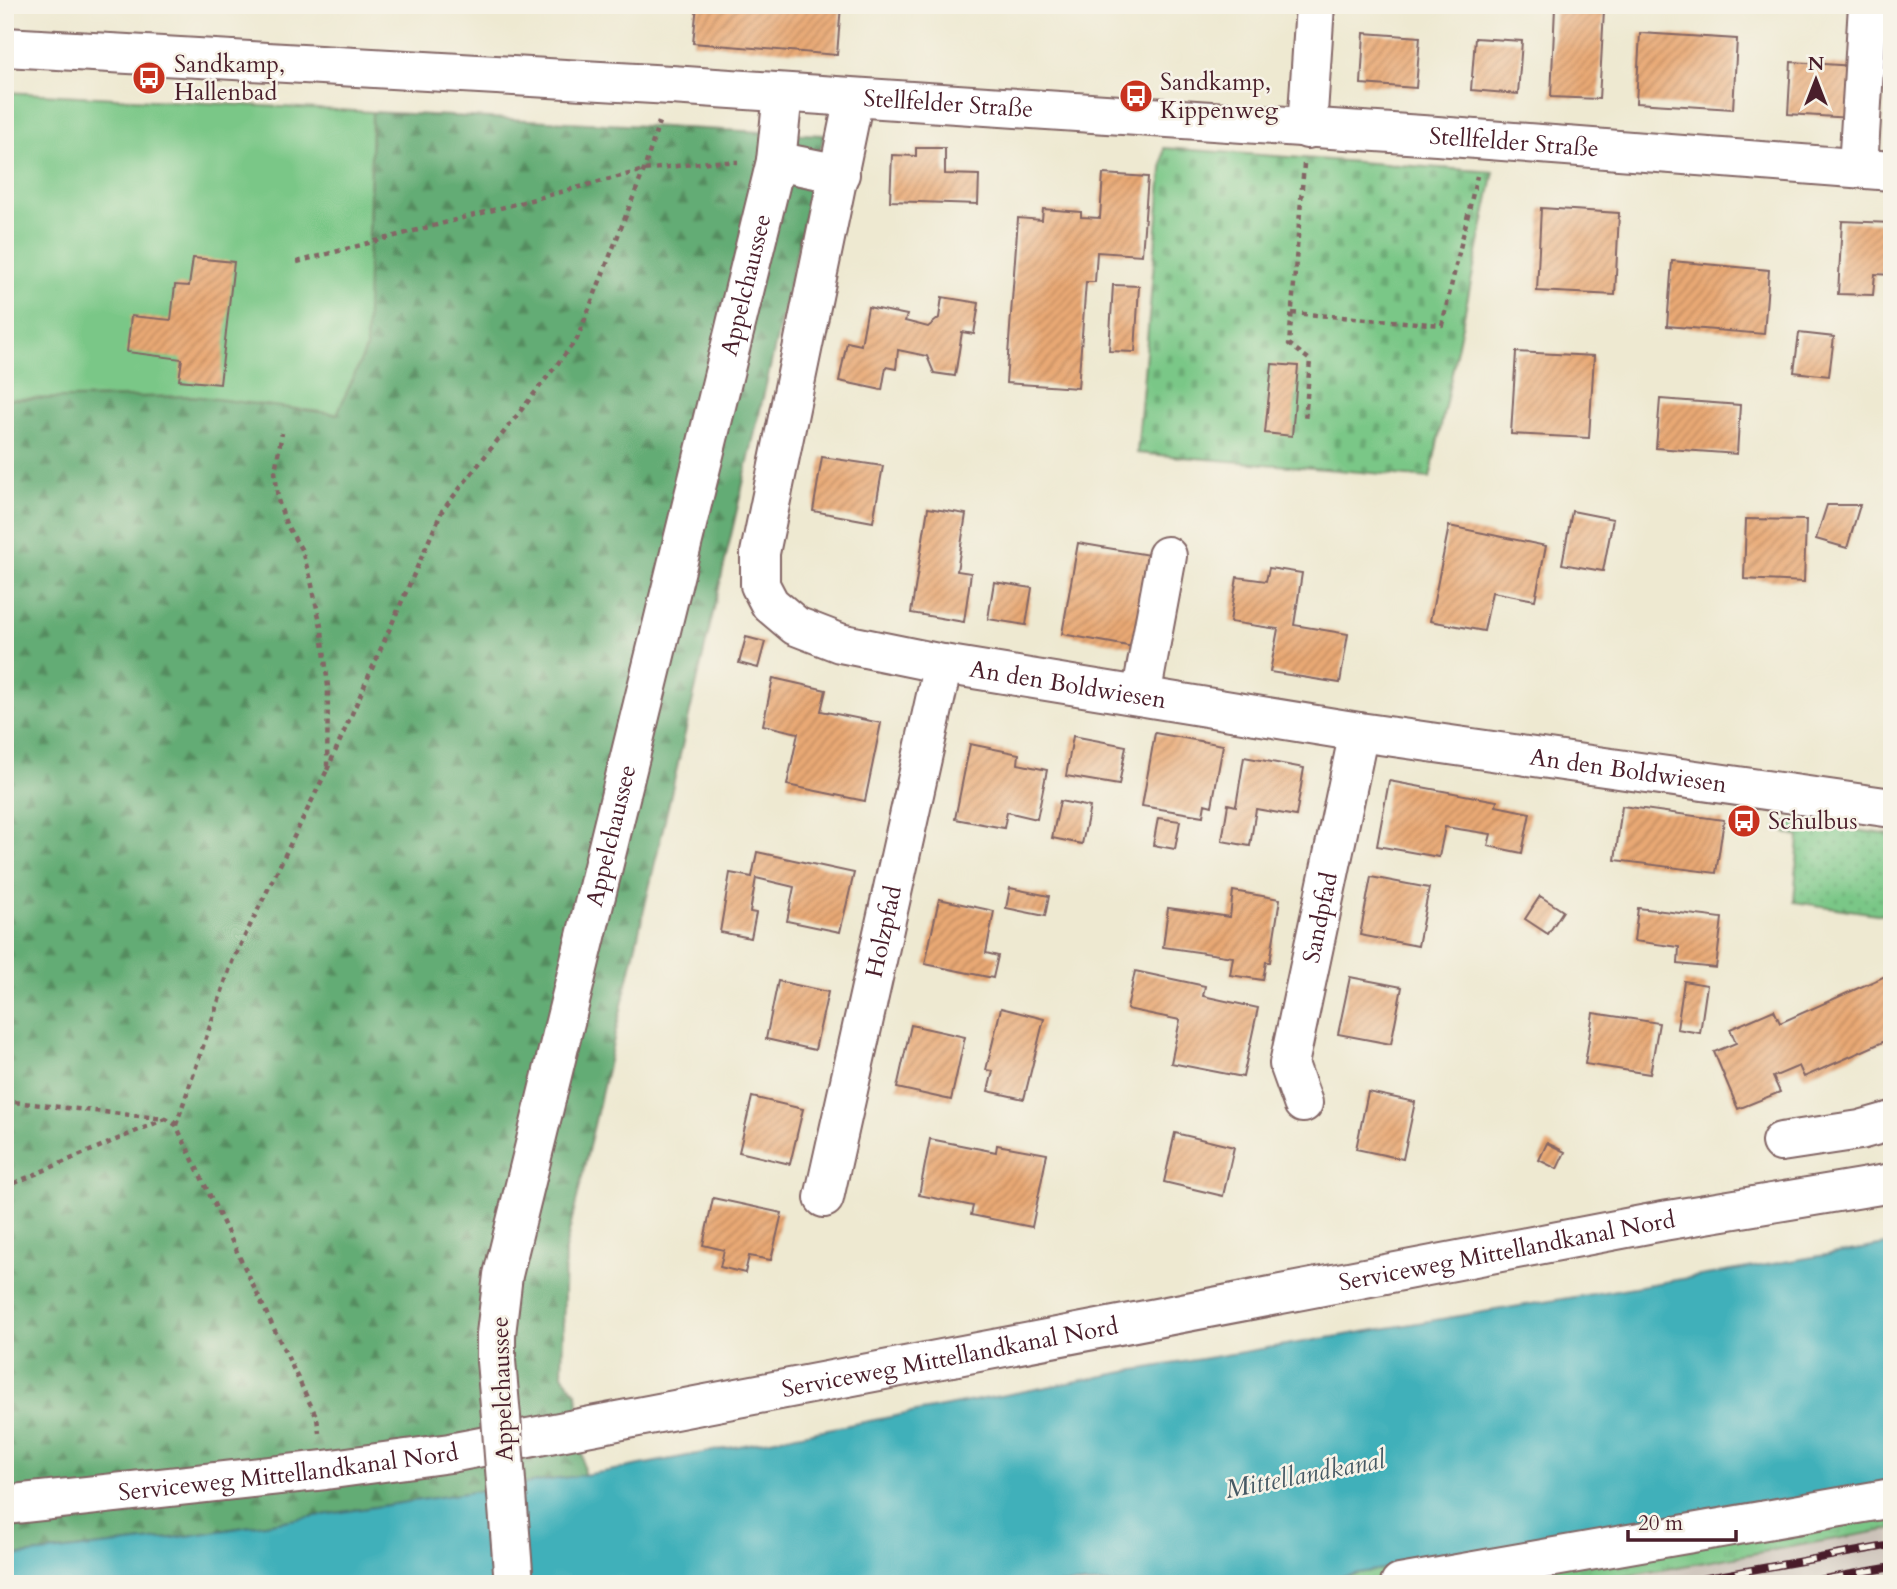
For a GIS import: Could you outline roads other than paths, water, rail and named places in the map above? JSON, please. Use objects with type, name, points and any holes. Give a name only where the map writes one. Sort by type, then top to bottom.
[{"type":"street","points":[[1307,129],[1315,5]]},
{"type":"street","points":[[1868,5],[1875,169]]},
{"type":"street","name":"Stellfelder Straße","points":[[5,47],[671,85],[1875,169]]},
{"type":"street","name":"Appelchaussee","points":[[514,1584],[496,1361],[496,1334],[503,1275],[775,161],[783,93]]},
{"type":"street","name":"An den Boldwiesen","points":[[854,98],[760,553],[760,585],[770,604],[796,626],[840,643],[943,664],[1359,732],[1892,808]]},
{"type":"street","points":[[775,161],[840,174]]},
{"type":"street","points":[[1141,696],[1167,556]]},
{"type":"street","name":"Holzpfad","points":[[824,1198],[943,664]]},
{"type":"street","name":"Sandpfad","points":[[1303,1103],[1289,1064],[1359,732]]},
{"type":"street","points":[[1781,1142],[1860,1130],[1892,1121]]},
{"type":"street","name":"Serviceweg Mittellandkanal Nord","points":[[5,1505],[325,1470],[450,1453],[1662,1221],[1892,1182]]},
{"type":"street","points":[[1400,1584],[1892,1498]]},
{"type":"water","name":"Mittellandkanal","points":[[1892,1244],[1892,1482],[1294,1584],[5,1584],[5,1557],[180,1537],[609,1471],[1135,1370]]},
{"type":"railway","points":[[1673,1584],[1892,1545]]},
{"type":"railway","points":[[1796,1584],[1892,1567]]},
{"type":"place","name":"Sandkamp, Hallenbad","points":[[149,78]]},
{"type":"place","name":"Sandkamp, Kippenweg","points":[[1136,96]]},
{"type":"place","name":"Schulbus","points":[[1744,821]]}]
